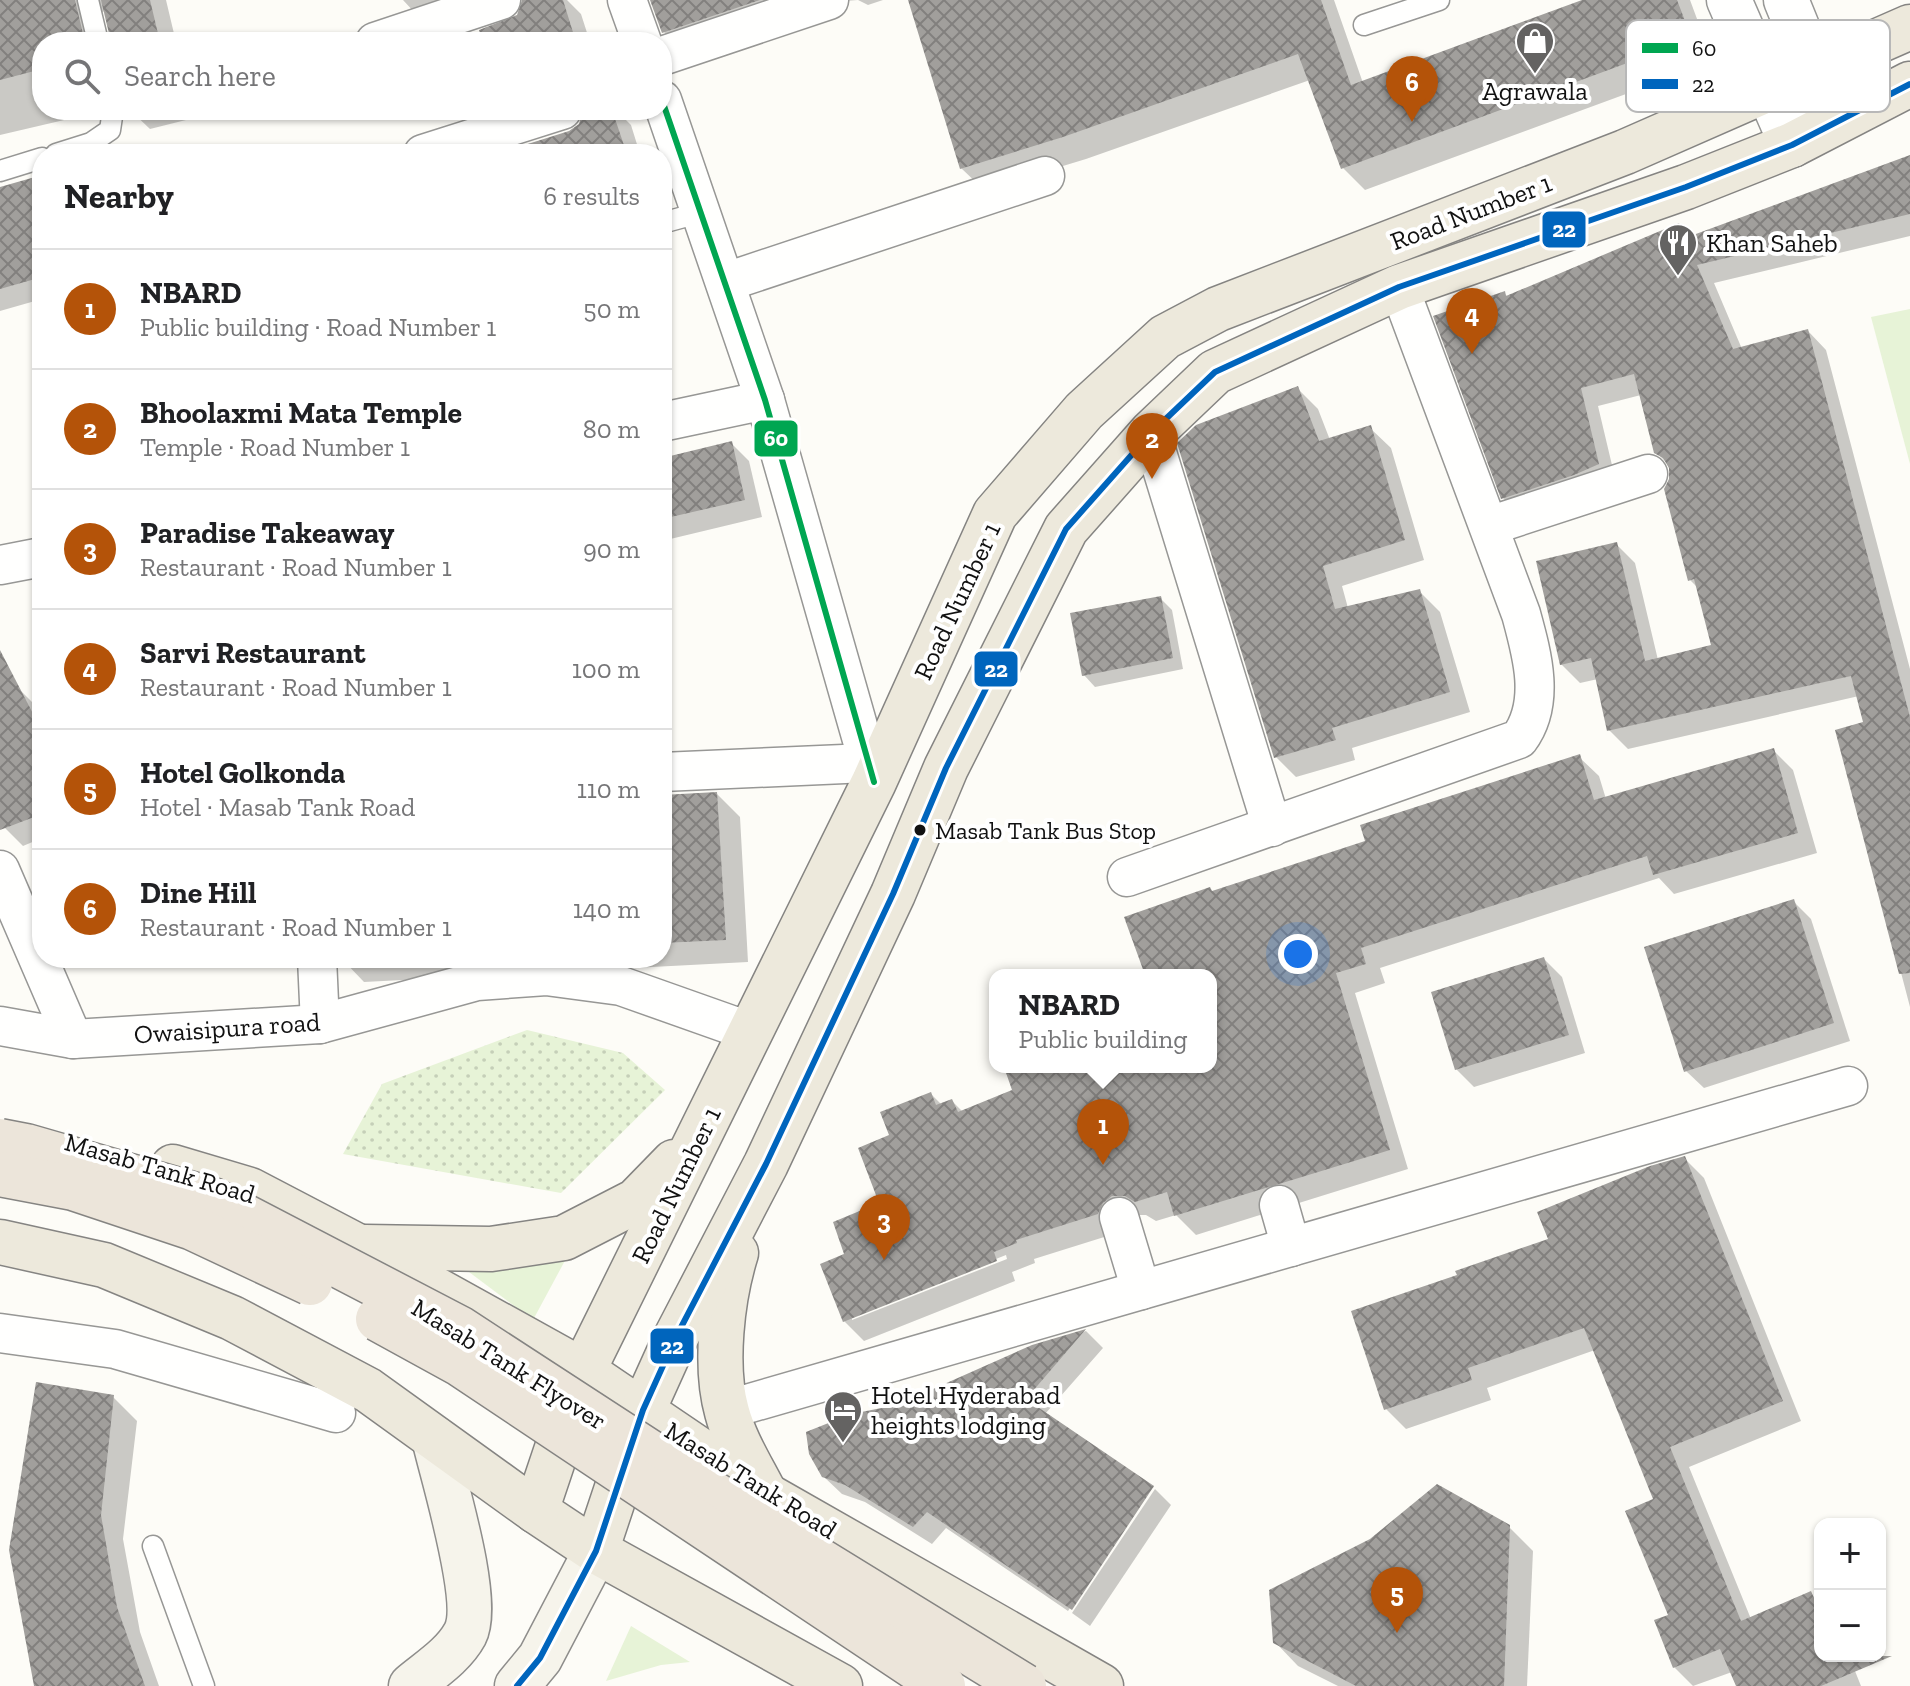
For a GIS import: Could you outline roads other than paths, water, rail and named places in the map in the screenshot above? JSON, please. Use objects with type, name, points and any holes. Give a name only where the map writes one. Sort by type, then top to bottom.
[{"type":"highway","name":"Masab Tank Flyover","points":[[0,1141],[213,1200],[459,1328],[754,1520],[1024,1686]]},
{"type":"highway","name":"Masab Tank Flyover","points":[[0,1174],[73,1188],[193,1228],[299,1277],[447,1356],[943,1686]]},
{"type":"main road","name":"Road Number 1","points":[[1890,36],[1910,27]]},
{"type":"main road","name":"Road Number 1","points":[[1890,94],[1910,84]]},
{"type":"main road","name":"Road Number 1","points":[[536,1511],[583,1371],[751,1032],[995,514],[1084,411],[1165,337],[1218,309],[1625,152],[1714,112]]},
{"type":"main road","name":"Road Number 1","points":[[596,1551],[643,1410],[676,1337],[766,1164],[893,894],[946,768],[1066,529],[1151,433],[1215,372],[1399,287],[1686,187],[1810,136],[1856,112]]},
{"type":"main road","name":"Masab Tank Road","points":[[0,1126],[113,1149],[250,1190],[583,1371],[766,1495],[1091,1683]]},
{"type":"main road","points":[[359,1247],[491,1249],[564,1238],[636,1201],[701,1133]]},
{"type":"main road","points":[[766,1164],[726,1285],[720,1353],[726,1410],[739,1444],[766,1495]]},
{"type":"main road","points":[[0,1242],[104,1265],[232,1318],[368,1390],[596,1551],[840,1686]]},
{"type":"main road","points":[[411,1686],[455,1649],[467,1631],[469,1607],[464,1561],[434,1438]]},
{"type":"main road","points":[[517,1686],[540,1658],[596,1551]]},
{"type":"main road","points":[[959,1686],[992,1623]]},
{"type":"street","points":[[405,32],[501,0]]},
{"type":"street","points":[[627,0],[638,32]]},
{"type":"street","points":[[672,53],[829,0]]},
{"type":"street","points":[[1729,0],[1738,20]]},
{"type":"street","points":[[1786,0],[1793,20]]},
{"type":"street","points":[[1788,112],[1810,136]]},
{"type":"street","points":[[1810,112],[1810,136]]},
{"type":"street","points":[[455,144],[530,120]]},
{"type":"street","points":[[669,120],[765,400],[871,772],[672,772]]},
{"type":"street","points":[[726,282],[1045,176]]},
{"type":"street","points":[[1127,877],[1519,739],[1528,726],[1535,663],[1521,614],[1399,287]]},
{"type":"street","points":[[672,420],[765,400]]},
{"type":"street","points":[[1151,433],[1272,827]]},
{"type":"street","points":[[1489,526],[1648,474]]},
{"type":"street","points":[[0,565],[32,559]]},
{"type":"street","points":[[0,870],[32,944]]},
{"type":"street","points":[[42,968],[73,1039]]},
{"type":"street","points":[[317,968],[320,1024]]},
{"type":"street","name":"Owaisipura road","points":[[0,1026],[73,1039],[320,1024],[477,981],[546,976],[621,986],[751,1032]]},
{"type":"street","points":[[726,1410],[1848,1086]]},
{"type":"street","points":[[1279,1205],[1291,1247]]},
{"type":"street","points":[[1119,1217],[1141,1290]]},
{"type":"street","points":[[0,1333],[115,1349],[336,1413]]},
{"type":"lane","points":[[88,0],[96,32]]},
{"type":"lane","points":[[1364,25],[1439,0]]},
{"type":"lane","points":[[88,144],[110,130],[112,120]]},
{"type":"lane","points":[[0,171],[32,161]]},
{"type":"lane","points":[[672,220],[702,212]]},
{"type":"lane","points":[[153,1546],[204,1686]]},
{"type":"place","name":"Agrawala","points":[[1535,75]]},
{"type":"place","name":"Dine Hill","points":[[1412,122]]},
{"type":"place","name":"Khan Saheb","points":[[1678,277]]},
{"type":"place","name":"Sarvi Restaurant","points":[[1472,354]]},
{"type":"place","name":"Bhoolaxmi Mata Temple","points":[[1152,479]]},
{"type":"place","name":"Masab Tank Bus Stop","points":[[920,830]]},
{"type":"place","name":"NBARD","points":[[1103,1165]]},
{"type":"place","name":"Paradise Takeaway","points":[[884,1260]]},
{"type":"place","name":"Hotel Hyderabad heights lodging","points":[[843,1444]]},
{"type":"place","name":"Hotel Golkonda","points":[[1397,1633]]}]
